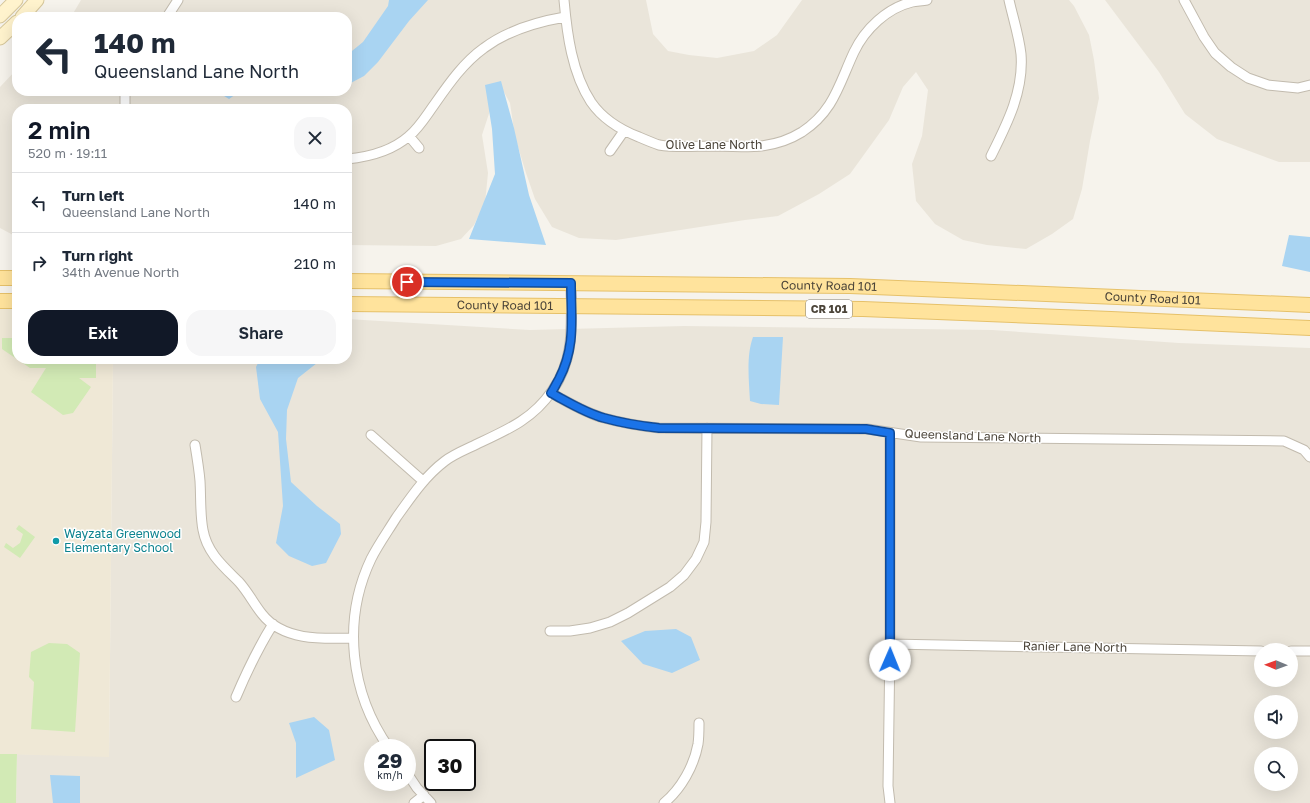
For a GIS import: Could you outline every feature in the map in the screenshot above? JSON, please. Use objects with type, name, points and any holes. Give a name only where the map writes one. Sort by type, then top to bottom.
[{"type":"main road","points":[[0,278],[12,278]]},
{"type":"main road","name":"County Road 101","points":[[352,281],[850,286],[1310,305]]},
{"type":"main road","points":[[0,301],[12,301]]},
{"type":"main road","name":"County Road 101","points":[[352,304],[863,309],[1310,328]]},
{"type":"street","points":[[0,16],[16,0]]},
{"type":"street","points":[[26,12],[37,0]]},
{"type":"street","points":[[171,12],[178,0]]},
{"type":"street","name":"Olive Lane North","points":[[564,0],[565,16],[574,60],[581,81],[592,102],[606,117],[624,131],[658,144],[749,147],[786,141],[817,120],[830,105],[839,89],[855,51],[865,34],[878,20],[893,10],[911,2],[927,0]]},
{"type":"street","points":[[991,156],[1015,103],[1020,79],[1021,55],[1009,0]]},
{"type":"street","points":[[1184,0],[1215,53],[1231,67],[1248,78],[1268,84],[1298,88],[1310,85]]},
{"type":"street","points":[[352,159],[361,158],[380,152],[398,144],[409,136],[465,65],[483,48],[502,36],[524,27],[565,16]]},
{"type":"street","points":[[0,38],[12,27]]},
{"type":"street","points":[[610,151],[624,131]]},
{"type":"street","points":[[409,136],[419,148]]},
{"type":"street","points":[[383,739],[372,721],[362,695],[355,669],[353,638],[355,613],[371,560],[385,535],[423,481],[446,460],[522,421],[539,407],[551,393],[563,370],[570,349],[572,328],[571,283]]},
{"type":"street","name":"Queensland Lane North","points":[[551,393],[576,407],[602,418],[659,428],[866,429],[921,437],[1284,441],[1307,453]]},
{"type":"street","points":[[550,631],[570,632],[610,622],[628,613],[670,587],[684,575],[696,559],[704,542],[706,522],[707,428]]},
{"type":"street","points":[[890,433],[888,786],[890,803]]},
{"type":"street","points":[[371,435],[423,481]]},
{"type":"street","points":[[195,445],[200,479],[203,530],[209,547],[217,561],[244,588],[263,615],[273,624],[286,631],[306,638],[353,638]]},
{"type":"street","points":[[236,697],[252,660],[273,624]]},
{"type":"street","name":"Ranier Lane North","points":[[890,644],[1254,651]]},
{"type":"street","points":[[1298,651],[1310,652]]},
{"type":"street","points":[[664,803],[682,783],[692,765],[698,744],[699,723]]},
{"type":"street","points":[[416,785],[431,803]]},
{"type":"street","points":[[414,803],[424,795]]},
{"type":"shaded area","points":[[81,0],[646,0],[653,34],[668,51],[717,58],[754,51],[777,35],[802,0],[1069,0],[1074,6],[1089,35],[1099,98],[1082,189],[1073,219],[1052,234],[1026,249],[987,245],[963,240],[935,224],[916,201],[912,164],[922,136],[928,90],[916,72],[903,87],[889,120],[850,174],[819,194],[778,216],[616,240],[579,238],[552,227],[535,199],[515,137],[510,103],[499,83],[482,135],[488,173],[485,203],[474,225],[461,239],[436,246],[352,245],[352,104],[12,104],[12,234],[0,228],[0,87],[12,74],[12,96],[352,96],[352,12],[74,12]]},
{"type":"shaded area","points":[[1105,0],[1310,0],[1310,162],[1279,162],[1217,139],[1185,114],[1159,72]]},
{"type":"shaded area","points":[[0,307],[12,308],[12,364],[113,364],[109,757],[0,754]]},
{"type":"shaded area","points":[[352,319],[530,330],[684,326],[992,330],[1179,343],[1310,348],[1310,803],[16,803],[17,754],[109,756],[113,364],[352,364]]},
{"type":"green space","points":[[2,338],[12,338],[12,356],[2,349]]},
{"type":"green space","points":[[24,364],[96,364],[96,378],[79,378],[91,387],[73,413],[63,415],[31,392],[46,368],[30,368]]},
{"type":"green space","points":[[19,525],[35,537],[20,558],[4,547],[6,543],[13,548],[20,543],[23,534],[16,529]]},
{"type":"green space","points":[[49,643],[67,644],[80,653],[75,732],[31,729],[34,682],[29,677],[31,652]]},
{"type":"green space","points":[[0,754],[17,754],[16,803],[0,803]]},
{"type":"water","points":[[389,0],[428,0],[409,21],[378,62],[364,76],[352,82],[352,51],[363,42],[388,6]]},
{"type":"water","points":[[501,81],[514,128],[529,195],[546,245],[469,239],[495,174],[492,129],[485,85]]},
{"type":"water","points":[[224,96],[233,96],[229,99]]},
{"type":"water","points":[[1289,235],[1310,237],[1310,272],[1282,266]]},
{"type":"water","points":[[753,337],[783,337],[779,405],[761,404],[750,401],[749,352]]},
{"type":"water","points":[[258,364],[316,364],[298,378],[287,410],[286,439],[291,482],[317,506],[340,524],[341,534],[326,563],[312,566],[289,556],[276,543],[283,506],[278,432],[260,399],[256,367]]},
{"type":"water","points":[[676,629],[691,637],[700,660],[672,673],[643,664],[621,641],[645,631]]},
{"type":"water","points":[[314,717],[329,730],[335,760],[296,778],[296,743],[289,723]]},
{"type":"water","points":[[50,775],[80,776],[80,803],[53,803]]},
{"type":"place","name":"Wayzata Greenwood Elementary School","points":[[56,541]]},
{"type":"route","points":[[407,282],[571,283],[572,328],[570,349],[563,370],[551,393],[576,407],[602,418],[659,428],[866,429],[890,433],[890,660]]}]
